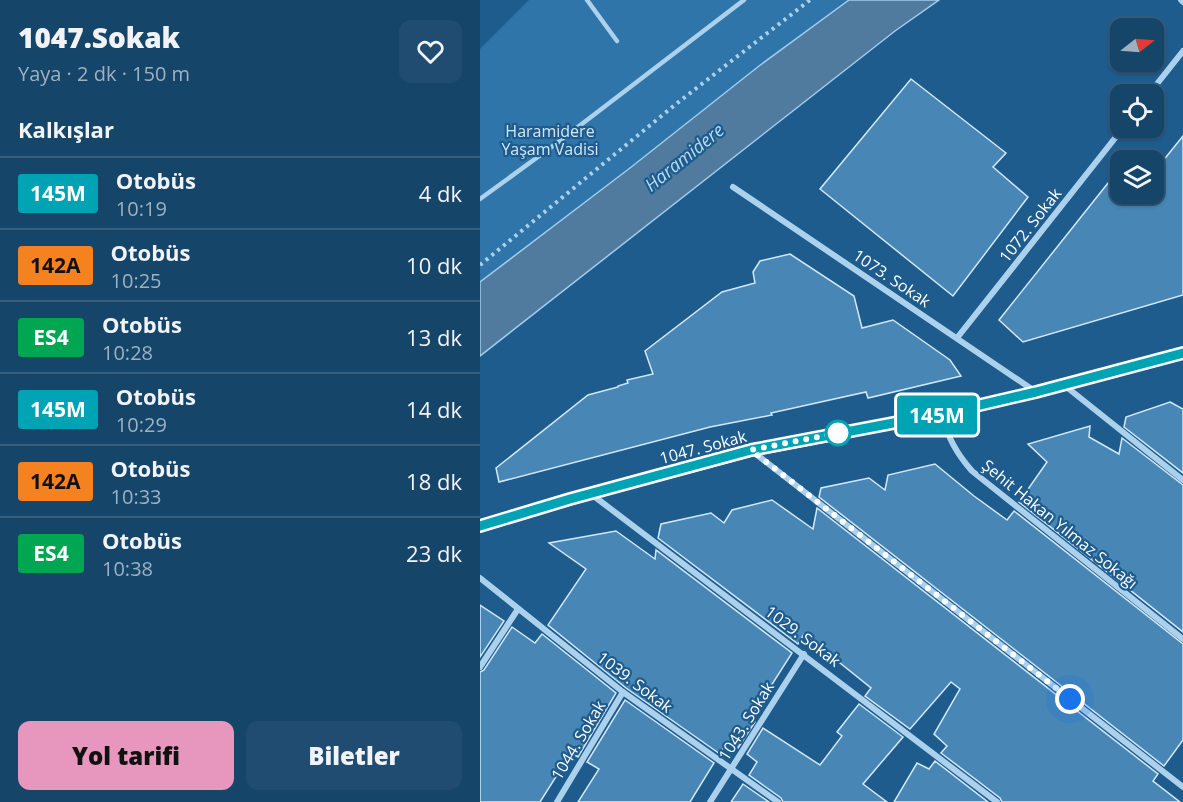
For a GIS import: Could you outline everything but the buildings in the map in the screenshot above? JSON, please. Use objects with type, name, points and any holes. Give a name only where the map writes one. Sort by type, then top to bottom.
[{"type":"main road","name":"1047. Sokak","points":[[480,526],[751,450],[941,414],[1064,385],[1183,353]]},
{"type":"street","points":[[1157,84],[1183,51]]},
{"type":"street","name":"1072. Sokak","points":[[957,338],[1115,138]]},
{"type":"street","name":"1073. Sokak","points":[[733,187],[1036,392]]},
{"type":"street","points":[[1064,385],[1183,480]]},
{"type":"street","name":"Şehit Hakan Yılmaz Sokağı","points":[[941,414],[947,436],[958,456],[972,471],[1183,639]]},
{"type":"street","points":[[751,450],[1183,787]]},
{"type":"street","name":"1029. Sokak","points":[[591,494],[997,802]]},
{"type":"street","name":"1039. Sokak","points":[[480,578],[623,692],[778,802]]},
{"type":"street","points":[[480,666],[518,609]]},
{"type":"street","name":"1043. Sokak","points":[[710,802],[804,654]]},
{"type":"street","name":"1044. Sokak","points":[[557,802],[623,692]]},
{"type":"lane","points":[[587,0],[617,40]]},
{"type":"lane","points":[[480,199],[744,0]]},
{"type":"path","points":[[480,265],[676,104],[810,0]]},
{"type":"green space","name":"Haramidere Yaşam Vadisi","points":[[529,0],[849,0],[759,66],[480,282],[480,49]]},
{"type":"water","name":"Haramidere","points":[[849,0],[939,0],[895,31],[480,356],[480,282],[759,66]]},
{"type":"bus line","name":"145M","points":[[480,526],[751,450],[941,414],[1036,392],[1183,353]]},
{"type":"route","points":[[838,433],[751,450],[1070,699]]}]
